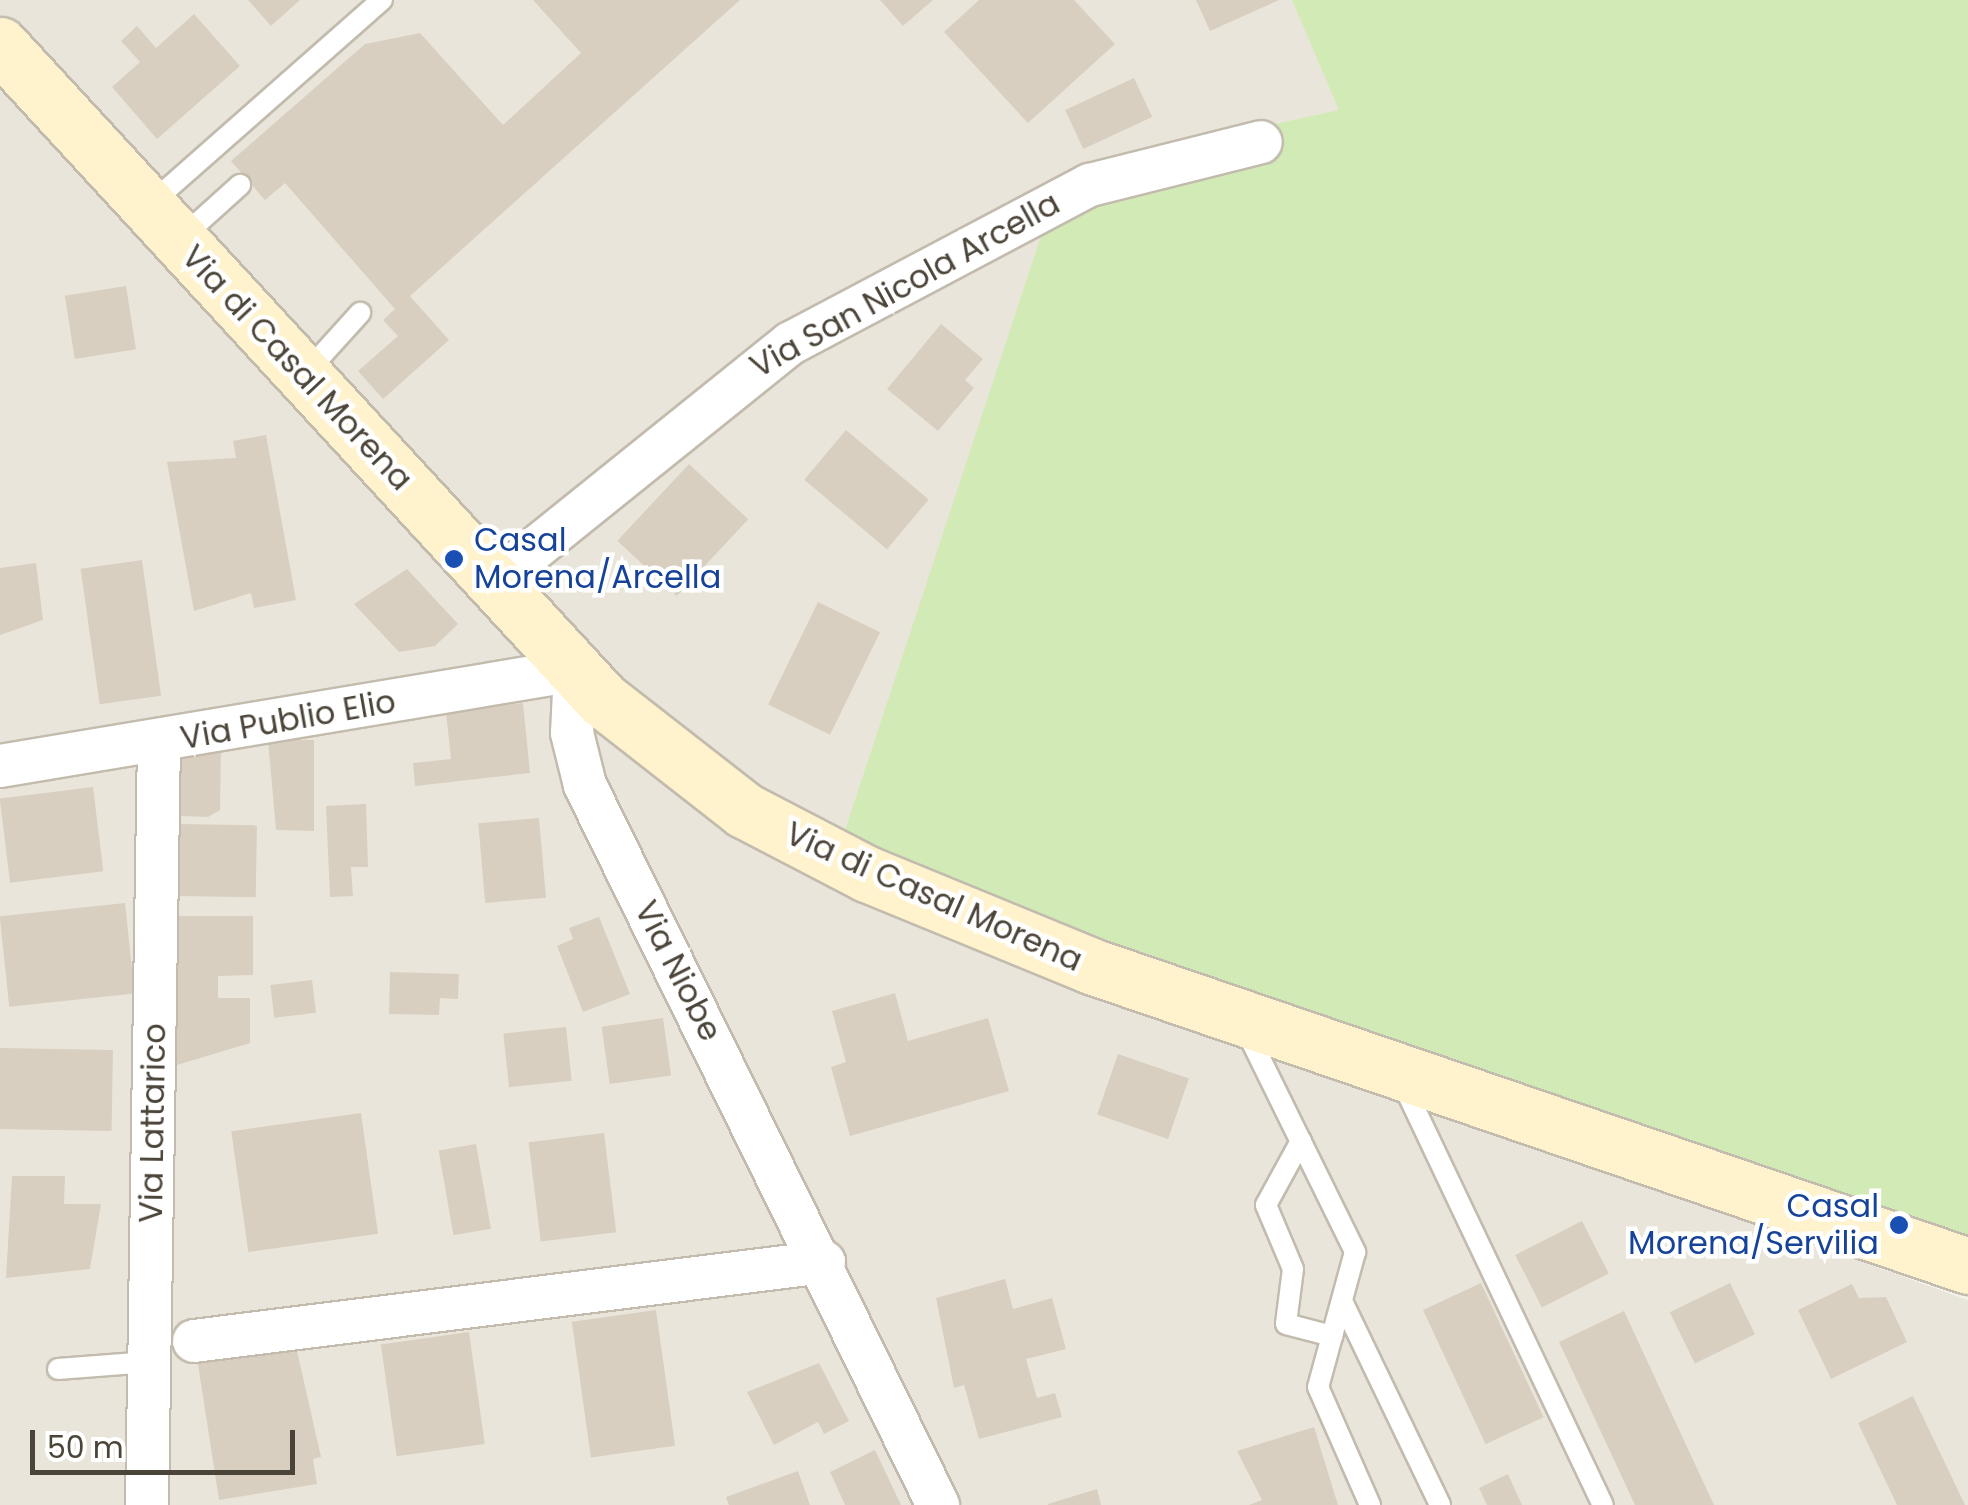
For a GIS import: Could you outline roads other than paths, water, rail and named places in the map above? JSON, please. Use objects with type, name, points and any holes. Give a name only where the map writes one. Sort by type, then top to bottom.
[{"type":"main road","name":"Via di Casal Morena","points":[[0,45],[575,670],[681,767],[797,840],[966,918],[1240,1017],[1968,1266]]},
{"type":"street","name":"Via San Nicola Arcella","points":[[496,580],[776,352],[1090,185],[1261,142]]},
{"type":"street","name":"Via Publio Elio","points":[[0,766],[575,670]]},
{"type":"street","name":"Via Niobe","points":[[575,670],[572,734],[585,785],[824,1262],[938,1505]]},
{"type":"street","name":"Via Lattarico","points":[[147,1505],[159,742]]},
{"type":"street","points":[[194,1341],[824,1262]]},
{"type":"lane","points":[[162,224],[382,0]]},
{"type":"lane","points":[[162,224],[240,186]]},
{"type":"lane","points":[[304,376],[360,314]]},
{"type":"lane","points":[[1240,1017],[1355,1252],[1318,1387],[1370,1505]]},
{"type":"lane","points":[[1396,1070],[1603,1505]]},
{"type":"lane","points":[[1301,1141],[1266,1205],[1293,1269],[1286,1324],[1332,1336]]},
{"type":"lane","points":[[1342,1300],[1440,1505]]},
{"type":"lane","points":[[58,1370],[149,1362]]},
{"type":"place","name":"Casal Morena/Arcella","points":[[454,559]]},
{"type":"place","name":"Casal Morena/Servilia","points":[[1899,1225]]}]
